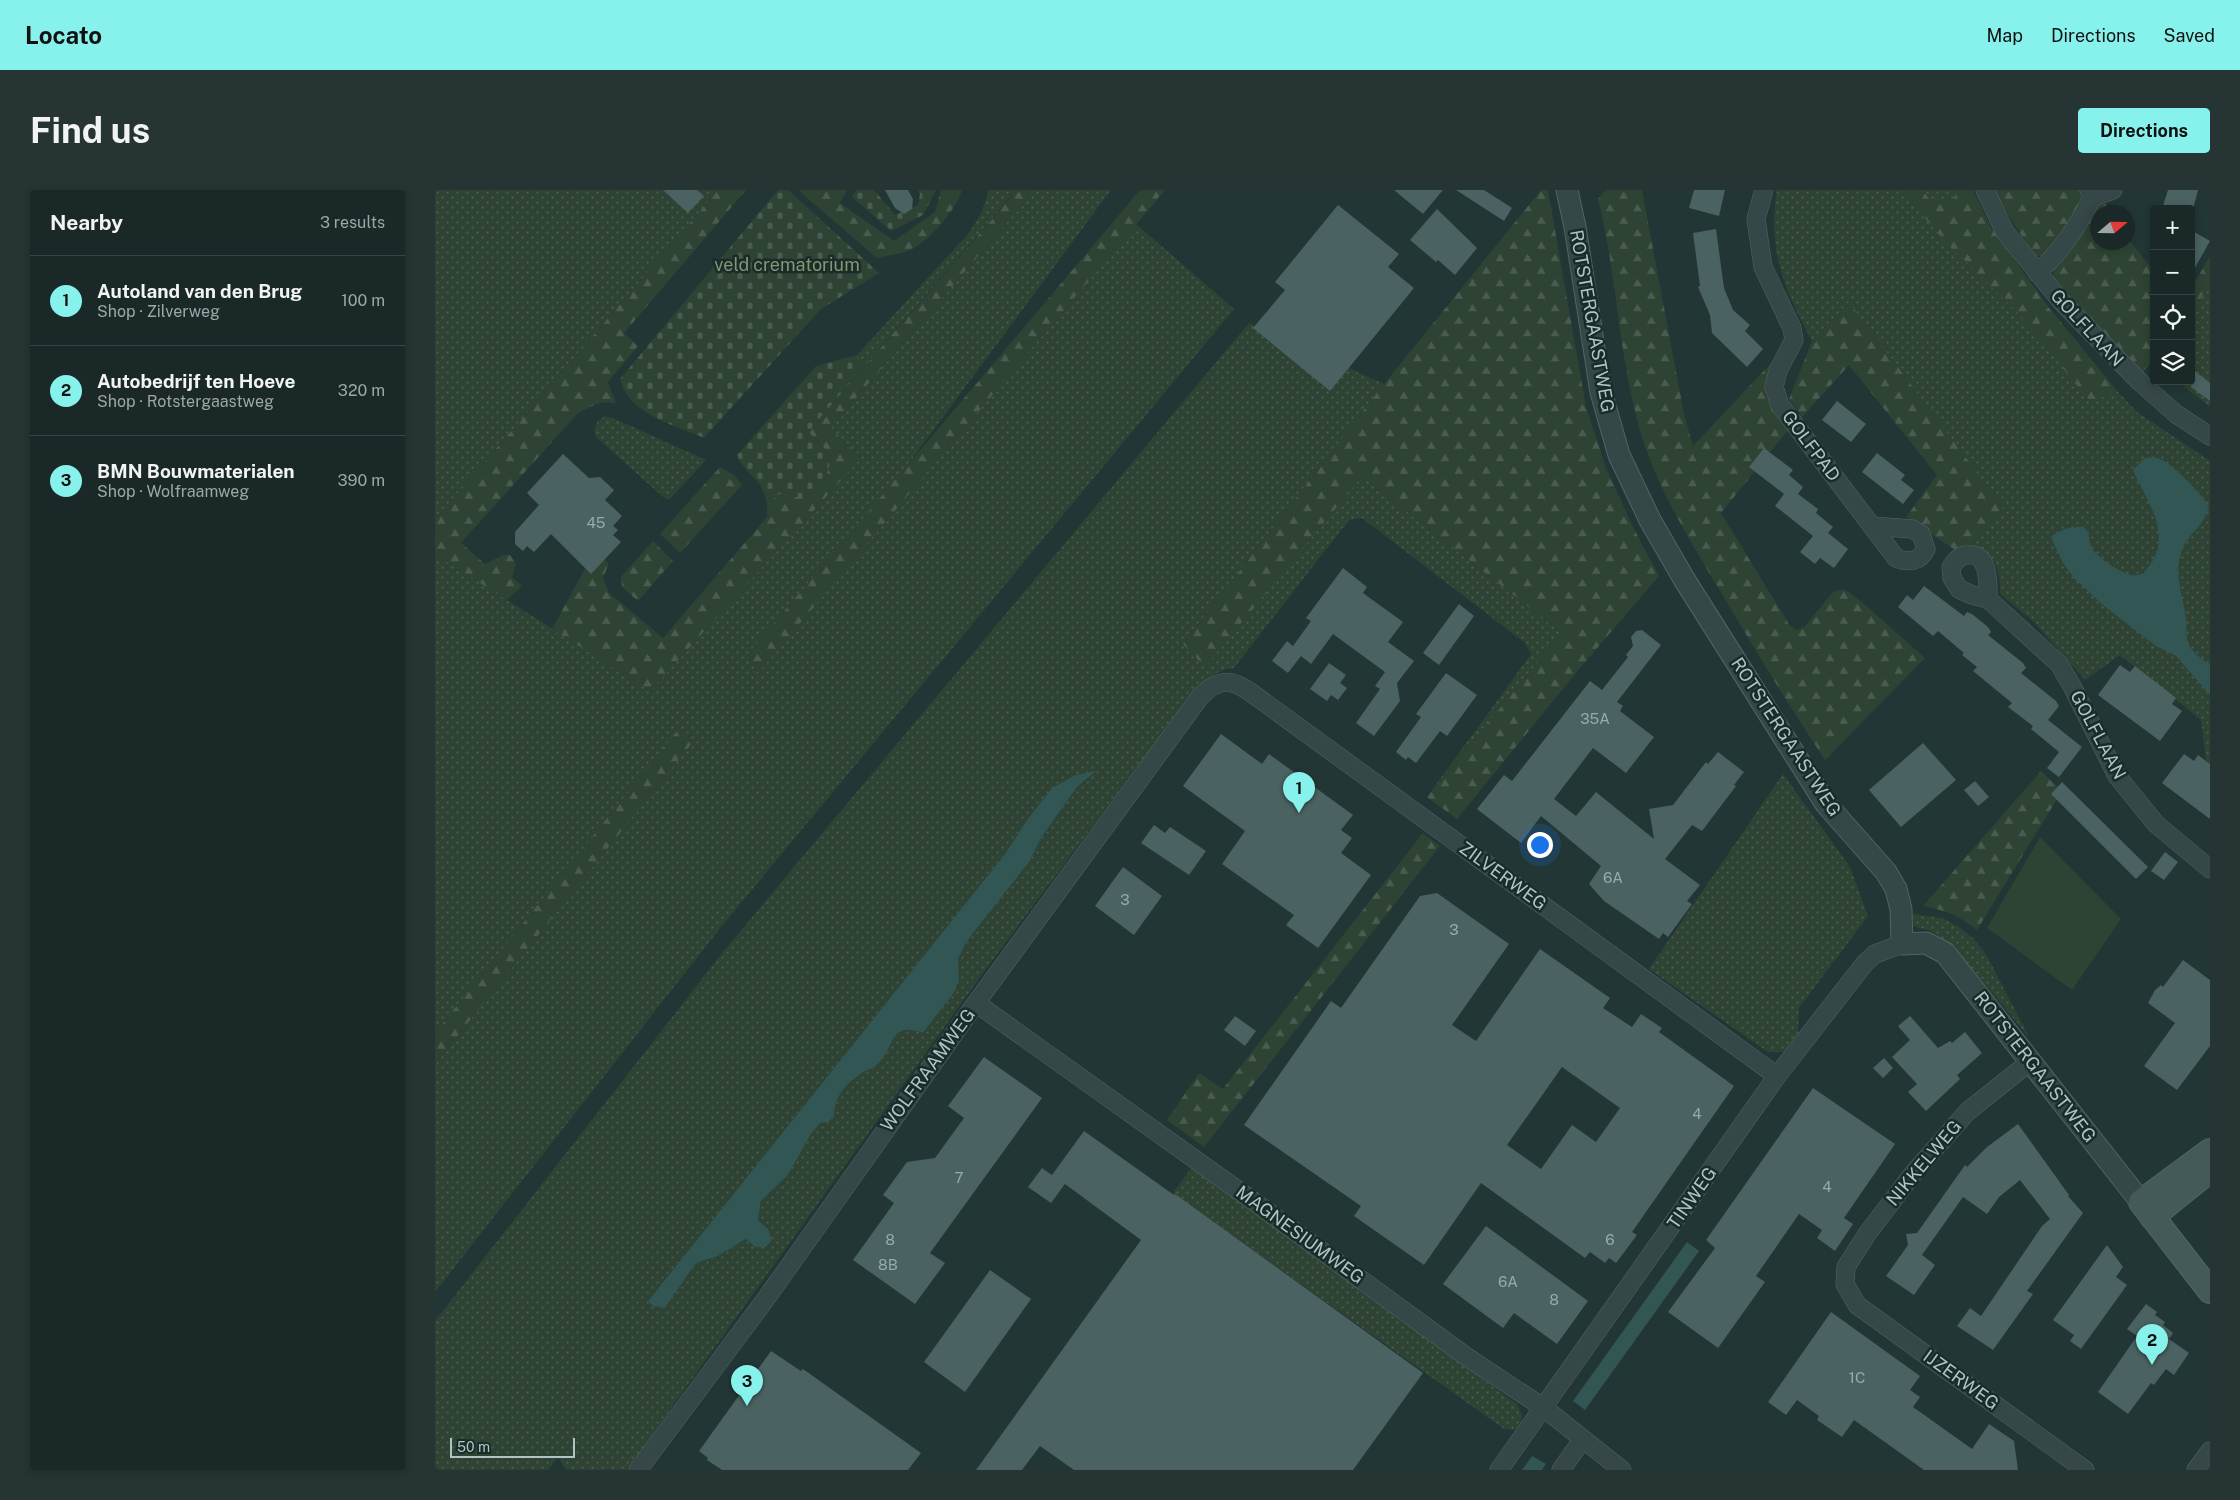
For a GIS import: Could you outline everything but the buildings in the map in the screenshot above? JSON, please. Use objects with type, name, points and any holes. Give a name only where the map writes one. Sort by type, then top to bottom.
[{"type":"main road","points":[[2146,1209],[2210,1151]]},
{"type":"main road","points":[[2146,1209],[2210,1170]]},
{"type":"main road","name":"ROTSTERGAASTWEG","points":[[2146,1209],[2210,1291]]},
{"type":"street","name":"ROTSTERGAASTWEG","points":[[1567,190],[1575,227],[1601,392],[1619,455],[1650,520],[1684,579],[1826,804],[1887,872],[1896,890],[1901,909],[1902,944],[1927,943],[1945,953],[2146,1209]]},
{"type":"street","name":"GOLFPAD","points":[[1764,190],[1756,219],[1763,267],[1792,328],[1794,340],[1779,371],[1774,387],[1779,405],[1873,526]]},
{"type":"street","name":"GOLFLAAN","points":[[1985,190],[2005,232],[2073,315],[2139,382],[2176,414],[2210,436]]},
{"type":"street","points":[[2037,273],[2052,260],[2069,238],[2092,192],[2105,194],[2113,190]]},
{"type":"street","name":"GOLFLAAN","points":[[1989,599],[2059,664],[2117,776],[2156,824],[2210,869]]},
{"type":"street","name":"WOLFRAAMWEG","points":[[638,1470],[765,1300],[976,1003],[1200,697],[1214,685],[1227,682]]},
{"type":"street","name":"ZILVERWEG","points":[[1227,682],[1239,684],[1253,694],[1777,1076]]},
{"type":"street","name":"TINWEG","points":[[1499,1470],[1777,1076],[1865,963],[1875,954],[1902,944]]},
{"type":"street","name":"MAGNESIUMWEG","points":[[976,1003],[1467,1356],[1544,1408],[1622,1470]]},
{"type":"street","name":"NIKKELWEG","points":[[1845,1284],[1846,1266],[1867,1234],[1912,1175],[1967,1112],[2031,1062]]},
{"type":"street","name":"IJZERWEG","points":[[1845,1284],[1857,1305],[2085,1470]]},
{"type":"street","points":[[1561,1470],[1582,1440]]},
{"type":"street","points":[[2196,1470],[2210,1451]]},
{"type":"green space","points":[[435,190],[718,190],[435,520]]},
{"type":"green space","points":[[718,190],[746,190],[624,333],[638,346],[608,382],[616,404],[601,403],[578,413],[461,543],[485,564],[503,555],[510,555],[516,564],[512,577],[522,586],[507,600],[435,554],[435,520]]},
{"type":"green space","name":"veld crematorium","points":[[778,190],[788,190],[879,273],[821,309],[704,438],[666,423],[642,410],[632,401],[620,379]]},
{"type":"green space","points":[[800,190],[847,190],[840,203],[894,241],[935,212],[941,190],[962,190],[949,215],[927,238],[908,251],[877,258]]},
{"type":"green space","points":[[856,190],[874,190],[895,215],[918,205],[920,194],[918,190],[936,190],[923,215],[891,231],[852,197]]},
{"type":"green space","points":[[989,190],[1007,190],[1013,194],[863,368],[857,355],[968,234],[982,212]]},
{"type":"green space","points":[[1007,190],[1035,190],[830,428],[862,457],[650,691],[552,629],[586,567],[604,560],[609,563],[603,578],[609,593],[663,638],[767,517],[767,505],[777,494],[826,476],[828,455],[823,446],[808,432],[1013,195]]},
{"type":"green space","points":[[1035,190],[1111,190],[903,471],[748,654],[758,672],[1136,224],[1234,309],[721,927],[435,1292],[435,1064],[691,743],[691,737],[683,730],[677,732],[435,1033],[435,554],[650,691],[861,456],[830,428]]},
{"type":"green space","points":[[1140,190],[1165,190],[758,673],[748,654]]},
{"type":"green space","points":[[1541,190],[1548,190],[1586,407],[1606,468],[1635,531],[1659,576],[1580,668],[1457,819],[1427,797],[1562,633],[1364,478],[1359,480],[1205,667],[1183,644],[1384,384]]},
{"type":"green space","points":[[1606,190],[1642,190],[1684,414],[1693,446],[1787,346],[1766,396],[1789,429],[1721,513],[1790,626],[1797,630],[1805,626],[1833,592],[1842,589],[1863,603],[1925,658],[1825,760],[1771,675],[1696,550],[1673,510],[1654,469],[1639,427],[1626,370],[1609,256],[1598,199]]},
{"type":"green space","points":[[1777,190],[1973,190],[1990,226],[2049,308],[2117,391],[2137,412],[2210,461],[2210,764],[2206,760],[2201,720],[2120,655],[2085,680],[2033,621],[2000,594],[1999,576],[1992,560],[1983,552],[1967,550],[2003,507],[1848,303],[1812,341],[1793,304],[1780,268],[1774,232]]},
{"type":"green space","points":[[1902,190],[1922,190],[1930,200],[1954,199],[1957,190],[1973,190],[1990,226],[2049,308],[2117,391],[2094,401],[2087,398],[2023,318],[1942,238]]},
{"type":"green space","points":[[1993,190],[2082,190],[2084,200],[2045,256],[2034,256]]},
{"type":"green space","points":[[2105,202],[2107,205],[2096,205]]},
{"type":"green space","points":[[2090,214],[2090,250],[2135,250],[2135,248],[2150,266],[2150,364],[2142,373],[2056,285],[2053,277],[2054,268]]},
{"type":"green space","points":[[2210,256],[2210,286],[2195,306],[2195,282]]},
{"type":"green space","points":[[2210,286],[2210,407],[2182,385],[2195,385],[2195,306]]},
{"type":"green space","points":[[1849,302],[2003,507],[1967,550],[1958,552],[1927,531],[1921,523],[1906,517],[1937,475],[1849,365],[1802,417],[1789,399],[1812,341]]},
{"type":"green space","points":[[1249,323],[1384,384],[1183,644],[1359,480],[1364,478],[1562,633],[1427,797],[1531,654],[1525,643],[1362,518],[1349,520],[1234,668],[1226,669],[1213,675],[1187,700],[983,973],[627,1470],[566,1470],[558,1457],[548,1470],[435,1470],[435,1321],[723,952]],"holes":[[[1095,772],[1077,787],[1041,838],[1030,861],[967,941],[958,959],[959,978],[923,1033],[903,1030],[897,1034],[876,1066],[862,1073],[846,1086],[836,1103],[834,1117],[828,1122],[820,1123],[811,1134],[788,1175],[761,1201],[758,1220],[768,1229],[772,1239],[766,1247],[755,1247],[746,1239],[718,1256],[696,1263],[665,1308],[653,1306],[648,1301],[1005,854],[1027,820]]]},
{"type":"green space","points":[[857,355],[863,368],[808,432],[822,446],[829,457],[828,469],[821,489],[801,497],[780,494],[767,505],[762,488],[740,462],[737,455],[816,366]]},
{"type":"green space","points":[[605,416],[706,460],[669,500],[662,496],[596,437],[594,430],[596,425]]},
{"type":"green space","points":[[720,467],[734,475],[742,485],[680,553],[660,534]]},
{"type":"green space","points":[[653,541],[673,561],[638,601],[622,587],[621,577]]},
{"type":"green space","points":[[683,730],[691,737],[692,743],[435,1064],[435,1033],[677,731]]},
{"type":"green space","points":[[2041,771],[2062,791],[1977,930],[1952,914],[1923,906]]},
{"type":"green space","points":[[1783,774],[1850,867],[1868,916],[1799,1008],[1798,1039],[1789,1052],[1768,1052],[1649,969]]},
{"type":"green space","points":[[1423,833],[1440,846],[1204,1147],[1167,1120],[1199,1073],[1223,1089]]},
{"type":"green space","points":[[2040,837],[2121,919],[2072,990],[1987,928]]},
{"type":"green space","points":[[1913,914],[1942,918],[1959,927],[1974,939],[1987,956],[2029,1037],[1953,946],[1931,931],[1913,926]]},
{"type":"green space","points":[[1192,1167],[1517,1404],[1522,1415],[1520,1430],[1504,1429],[1173,1193]]},
{"type":"shaded area","points":[[2145,458],[2157,458],[2170,465],[2193,486],[2209,506],[2200,525],[2183,548],[2180,556],[2179,573],[2186,617],[2187,640],[2192,650],[2210,665],[2210,695],[2176,656],[2156,646],[2104,606],[2074,578],[2063,563],[2052,540],[2053,535],[2065,529],[2073,527],[2085,528],[2093,550],[2102,559],[2126,573],[2132,575],[2143,574],[2155,557],[2159,543],[2159,533],[2153,511],[2133,470]]},
{"type":"shaded area","points":[[1096,771],[1077,787],[1041,838],[1030,861],[967,941],[958,959],[959,978],[955,991],[923,1033],[904,1030],[898,1034],[876,1066],[862,1073],[846,1086],[836,1103],[834,1117],[828,1122],[820,1123],[811,1134],[788,1175],[761,1201],[758,1220],[768,1229],[772,1240],[766,1247],[755,1247],[746,1239],[718,1256],[696,1263],[665,1308],[653,1306],[648,1301],[1005,854],[1027,820],[1052,788],[1076,775]]},
{"type":"shaded area","points":[[1687,1242],[1699,1251],[1585,1410],[1573,1401]]},
{"type":"shaded area","points":[[1532,1456],[1546,1464],[1542,1470],[1522,1470]]},
{"type":"place","name":"Autoland van den Brug","points":[[1299,813]]},
{"type":"place","name":"Autobedrijf ten Hoeve","points":[[2152,1365]]},
{"type":"place","name":"BMN Bouwmaterialen","points":[[747,1406]]}]
